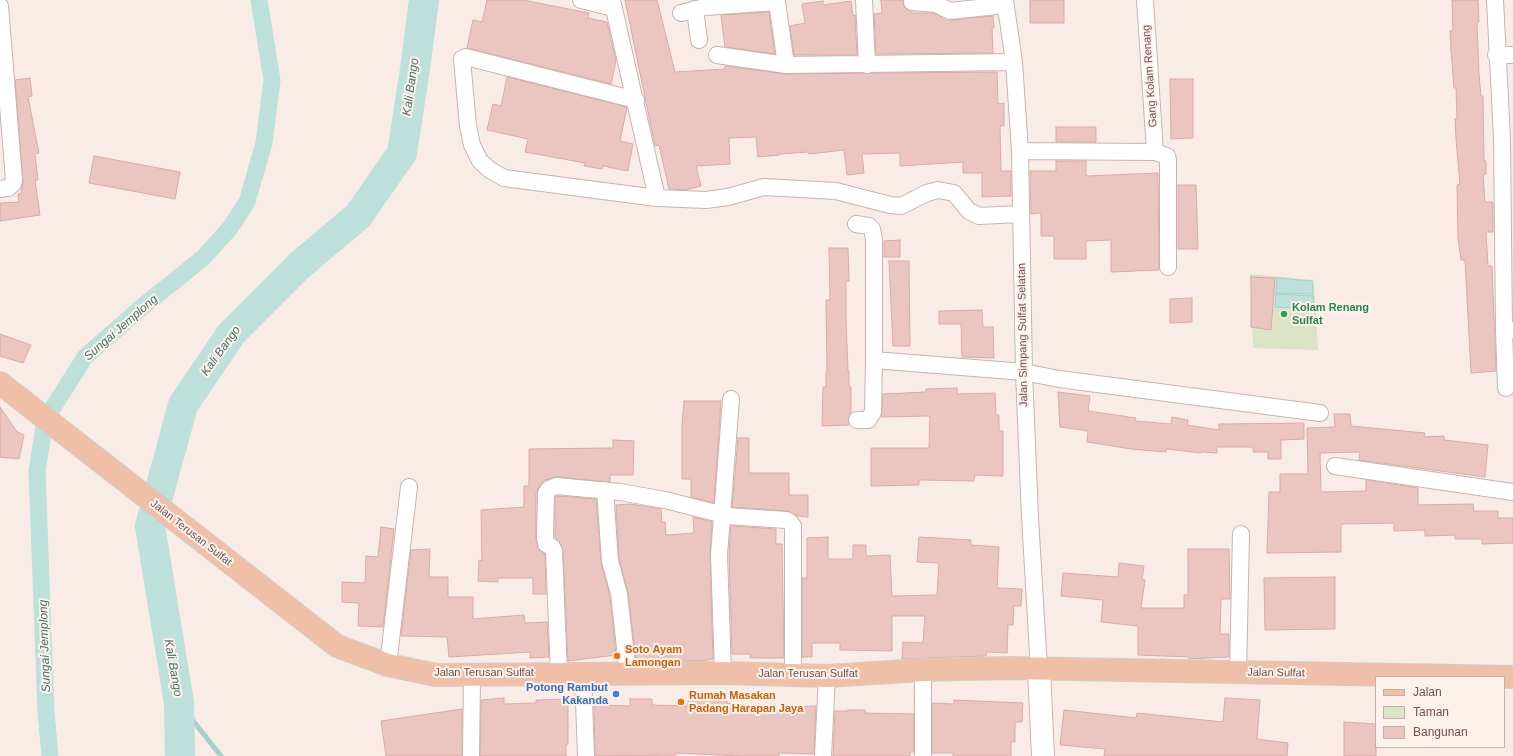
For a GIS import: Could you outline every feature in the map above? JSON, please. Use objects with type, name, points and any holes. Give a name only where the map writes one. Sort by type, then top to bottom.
[{"type":"main road","name":"Jalan Terusan Sulfat","points":[[0,383],[304,622],[337,646],[388,665],[436,675],[722,673],[828,676],[923,670],[1009,668],[1039,670]]},
{"type":"main road","name":"Jalan Sulfat","points":[[1039,670],[1458,676]]},
{"type":"street","points":[[582,0],[613,4],[657,198]]},
{"type":"street","points":[[864,0],[867,65]]},
{"type":"street","name":"Gang Kolam Renang","points":[[1145,0],[1155,152]]},
{"type":"street","points":[[1495,0],[1496,55],[1507,138],[1509,330],[1506,388]]},
{"type":"street","points":[[699,40],[696,7],[777,2],[786,65]]},
{"type":"street","points":[[912,2],[936,4],[950,11],[1005,2]]},
{"type":"street","name":"Jalan Simpang Sulfat Selatan","points":[[1005,2],[1014,62],[1020,151],[1024,372],[1030,517],[1039,670]]},
{"type":"street","points":[[0,6],[14,180],[13,184],[8,188],[0,189]]},
{"type":"street","points":[[717,55],[786,65],[1014,62]]},
{"type":"street","points":[[1496,55],[1513,55]]},
{"type":"street","points":[[636,100],[466,57],[462,59],[468,126],[472,145],[480,161],[490,170],[504,178],[657,198],[706,200],[728,197],[764,187],[836,191],[890,205],[901,206],[927,192],[938,190],[954,193],[969,211],[979,216],[1020,214]]},
{"type":"street","points":[[1020,151],[1155,152],[1167,156],[1168,267]]},
{"type":"street","points":[[856,224],[869,226],[872,229],[874,239],[873,412],[868,420],[857,420]]},
{"type":"street","points":[[874,360],[1024,372],[1059,379],[1320,413]]},
{"type":"street","points":[[722,673],[719,556],[731,399]]},
{"type":"street","points":[[1335,466],[1513,492]]},
{"type":"street","points":[[559,674],[554,551],[552,547],[546,544],[545,538],[546,493],[549,489],[556,486],[605,490],[665,500],[723,514],[786,520],[793,526],[792,674]]},
{"type":"street","points":[[388,665],[409,487]]},
{"type":"street","points":[[605,490],[610,561],[619,594],[628,674]]},
{"type":"street","points":[[1238,672],[1241,534]]},
{"type":"street","points":[[923,670],[923,756]]},
{"type":"street","points":[[1039,670],[1043,756]]},
{"type":"street","points":[[583,673],[586,756]]},
{"type":"street","points":[[471,756],[472,675]]},
{"type":"street","points":[[823,756],[828,676]]},
{"type":"green space","name":"Kolam Renang Sulfat","points":[[1250,274],[1314,280],[1318,350],[1253,348]]},
{"type":"water","points":[[1277,278],[1312,281],[1313,294],[1276,293]]},
{"type":"water","points":[[1276,294],[1313,296],[1314,309],[1275,307]]},
{"type":"building","points":[[487,0],[523,0],[589,13],[588,18],[607,22],[616,61],[611,84],[467,48],[473,20],[482,22]]},
{"type":"building","points":[[625,0],[657,0],[675,72],[725,69],[725,66],[786,74],[997,72],[998,104],[1004,103],[1004,126],[1000,126],[1001,171],[1011,171],[1011,196],[982,197],[982,173],[963,173],[963,162],[900,166],[900,153],[862,154],[864,173],[847,175],[844,150],[809,154],[809,152],[779,154],[758,157],[756,137],[729,138],[730,164],[696,166],[701,186],[685,190],[669,189],[659,145],[655,146]]},
{"type":"building","points":[[881,0],[903,0],[904,7],[913,13],[933,13],[951,20],[993,16],[993,53],[876,54],[874,14],[882,13]]},
{"type":"building","points":[[1030,0],[1064,0],[1064,23],[1030,23]]},
{"type":"building","points":[[1452,0],[1478,0],[1479,22],[1477,23],[1479,74],[1481,96],[1483,96],[1484,161],[1486,161],[1486,174],[1483,175],[1485,202],[1493,202],[1493,232],[1486,232],[1488,266],[1492,266],[1496,371],[1471,373],[1465,260],[1461,260],[1458,238],[1457,185],[1460,184],[1455,119],[1457,119],[1456,88],[1454,88],[1450,31],[1453,31]]},
{"type":"building","points":[[823,1],[823,5],[851,1],[853,16],[855,15],[857,55],[794,55],[790,26],[805,23],[802,4]]},
{"type":"building","points":[[769,12],[775,54],[725,47],[721,15]]},
{"type":"building","points":[[507,77],[627,107],[620,141],[633,144],[628,171],[603,166],[602,169],[584,166],[585,163],[525,152],[528,139],[487,130],[493,104],[501,106]]},
{"type":"building","points":[[30,78],[32,96],[28,97],[39,153],[35,154],[38,180],[35,180],[40,215],[0,221],[0,203],[19,202],[18,194],[21,193],[23,182],[15,80]]},
{"type":"building","points":[[1170,79],[1193,79],[1193,138],[1171,139]]},
{"type":"building","points":[[1056,127],[1096,127],[1096,142],[1056,142]]},
{"type":"building","points":[[94,156],[180,172],[175,199],[89,183]]},
{"type":"building","points":[[1056,161],[1086,161],[1086,176],[1158,173],[1159,270],[1111,272],[1111,240],[1086,241],[1086,259],[1054,259],[1054,236],[1041,236],[1041,213],[1031,214],[1030,171],[1056,171]]},
{"type":"building","points":[[1178,185],[1196,185],[1198,249],[1178,249]]},
{"type":"building","points":[[900,240],[900,257],[884,257],[884,241]]},
{"type":"building","points":[[829,248],[848,248],[849,281],[846,281],[846,319],[849,387],[851,387],[851,413],[848,420],[849,425],[822,426],[823,387],[826,387],[827,372],[826,300],[830,300]]},
{"type":"building","points":[[889,261],[909,261],[910,346],[893,346]]},
{"type":"building","points":[[1251,277],[1275,278],[1271,330],[1251,327]]},
{"type":"building","points":[[1192,298],[1192,322],[1170,323],[1170,299]]},
{"type":"building","points":[[982,310],[983,327],[993,327],[994,358],[962,357],[961,324],[939,324],[939,311]]},
{"type":"building","points":[[0,334],[31,345],[23,363],[0,356]]},
{"type":"building","points":[[957,388],[957,394],[995,393],[996,415],[999,415],[999,431],[1003,431],[1003,476],[975,475],[974,481],[919,480],[919,485],[871,486],[871,448],[929,448],[930,416],[881,417],[883,394],[926,392],[926,389]]},
{"type":"building","points":[[1058,392],[1090,396],[1088,411],[1136,418],[1135,421],[1171,424],[1172,417],[1188,420],[1187,425],[1219,430],[1219,424],[1304,423],[1304,439],[1281,440],[1281,459],[1268,459],[1268,452],[1253,452],[1253,447],[1217,447],[1217,453],[1201,453],[1166,449],[1166,452],[1131,449],[1087,442],[1088,431],[1060,427]]},
{"type":"building","points":[[684,401],[721,401],[714,503],[691,497],[691,479],[682,479],[682,425]]},
{"type":"building","points":[[0,407],[17,432],[24,435],[19,459],[0,457]]},
{"type":"building","points":[[1334,414],[1350,414],[1351,426],[1425,433],[1424,437],[1444,436],[1444,440],[1488,445],[1485,477],[1359,460],[1360,452],[1320,453],[1321,492],[1366,491],[1366,480],[1418,488],[1418,505],[1473,504],[1474,511],[1498,511],[1498,518],[1513,518],[1513,543],[1482,544],[1482,539],[1455,539],[1455,535],[1425,536],[1425,530],[1394,531],[1394,523],[1341,524],[1341,552],[1267,553],[1269,492],[1280,492],[1280,474],[1308,474],[1307,428],[1335,427]]},
{"type":"building","points":[[738,438],[749,438],[749,473],[789,473],[789,495],[808,495],[808,517],[798,516],[787,511],[732,507]]},
{"type":"building","points":[[613,440],[634,441],[633,475],[610,475],[610,482],[557,477],[545,480],[538,488],[536,493],[536,539],[538,549],[545,554],[546,594],[533,594],[533,578],[498,578],[498,582],[478,581],[479,560],[482,561],[481,510],[524,507],[524,486],[529,486],[529,449],[613,448]]},
{"type":"building","points":[[555,497],[596,499],[601,562],[610,596],[616,655],[568,661],[563,551],[560,543],[555,537]]},
{"type":"building","points":[[630,504],[661,509],[662,522],[665,522],[666,535],[694,533],[693,517],[712,522],[710,555],[713,659],[702,661],[636,661],[628,593],[619,559],[616,505]]},
{"type":"building","points":[[731,526],[776,529],[776,544],[782,544],[784,658],[750,658],[750,654],[732,654],[729,555]]},
{"type":"building","points":[[381,527],[394,529],[383,627],[358,626],[359,603],[342,602],[342,582],[365,583],[366,556],[378,557]]},
{"type":"building","points":[[828,537],[828,559],[853,559],[853,545],[866,545],[866,556],[890,555],[892,596],[937,595],[939,563],[917,562],[919,537],[971,540],[971,545],[999,547],[997,588],[1022,589],[1021,606],[1014,606],[1013,625],[1008,625],[1007,653],[986,652],[986,656],[902,659],[903,642],[923,643],[925,616],[892,616],[892,651],[840,650],[840,643],[812,643],[812,657],[802,657],[802,578],[807,578],[807,538]]},
{"type":"building","points":[[430,549],[429,577],[448,577],[448,597],[473,597],[473,619],[524,615],[525,623],[547,622],[549,657],[530,658],[530,652],[449,657],[447,637],[401,636],[411,550]]},
{"type":"building","points":[[1188,549],[1229,549],[1230,599],[1221,599],[1220,634],[1229,634],[1229,657],[1189,659],[1189,657],[1138,655],[1138,626],[1101,622],[1103,600],[1061,596],[1063,573],[1118,577],[1119,563],[1144,566],[1142,579],[1145,580],[1141,608],[1184,608],[1184,595],[1188,595]]},
{"type":"building","points":[[1335,577],[1335,629],[1265,630],[1264,578]]},
{"type":"building","points":[[504,698],[504,704],[536,703],[536,700],[568,699],[568,744],[566,744],[566,756],[480,756],[481,700]]},
{"type":"building","points":[[1225,698],[1260,700],[1257,739],[1288,743],[1287,756],[1104,756],[1105,749],[1060,745],[1064,710],[1136,718],[1137,713],[1223,722]]},
{"type":"building","points":[[630,699],[652,699],[652,705],[688,706],[688,700],[727,701],[727,703],[740,705],[760,705],[759,710],[786,711],[786,707],[816,706],[814,754],[779,753],[779,756],[742,756],[676,753],[676,755],[595,756],[594,705],[630,706]]},
{"type":"building","points":[[954,700],[1023,703],[1022,722],[1015,722],[1015,742],[1011,742],[1011,756],[953,756],[953,753],[932,753],[932,703],[954,704]]},
{"type":"building","points":[[462,709],[462,756],[386,756],[381,721]]},
{"type":"building","points":[[865,710],[865,713],[914,714],[914,752],[910,752],[910,756],[833,756],[835,711]]},
{"type":"building","points":[[1344,722],[1375,724],[1376,756],[1344,756]]},
{"type":"waterway","name":"Sungai Jemplong","points":[[50,756],[46,712],[37,471],[45,420],[85,357],[142,307],[203,258],[230,228],[247,202],[264,143],[272,80],[259,0]]},
{"type":"waterway","name":"Kali Bango","points":[[180,756],[179,703],[150,526],[183,405],[231,334],[300,265],[358,216],[402,153],[424,0]]},
{"type":"waterway","points":[[179,703],[221,756]]},
{"type":"place","name":"Kolam Renang Sulfat","points":[[1284,314]]},
{"type":"place","name":"Soto Ayam Lamongan","points":[[617,656]]},
{"type":"place","name":"Potong Rambut Kakanda","points":[[616,694]]},
{"type":"place","name":"Rumah Masakan Padang Harapan Jaya","points":[[681,702]]}]
